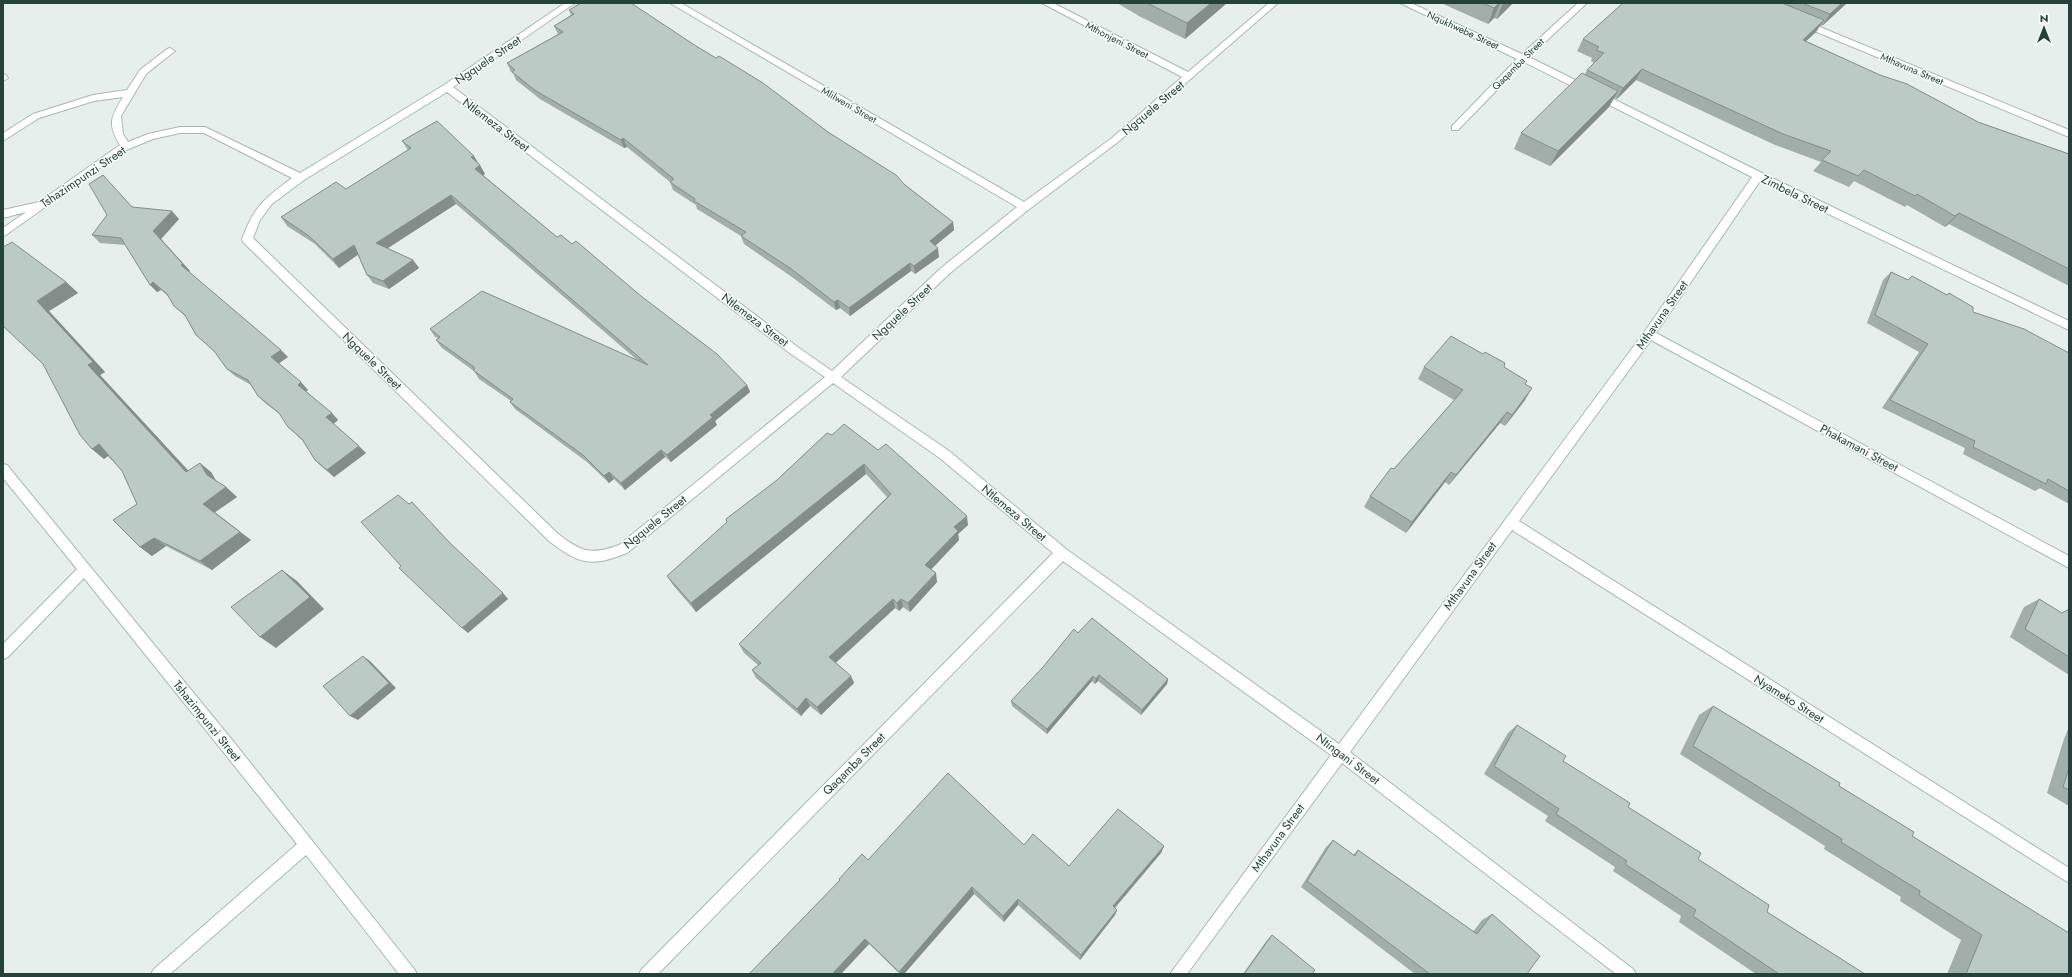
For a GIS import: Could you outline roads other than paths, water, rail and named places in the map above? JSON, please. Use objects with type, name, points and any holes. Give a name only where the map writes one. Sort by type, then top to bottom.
[{"type":"street","name":"Ngquele Street","points":[[571,3],[447,87],[300,177],[268,201],[255,219],[247,239],[553,537],[570,550],[587,557],[603,558],[623,549],[833,377],[946,271],[1024,207],[1059,183],[1115,140],[1274,3]]},
{"type":"street","name":"Mlilweni Street","points":[[674,3],[1024,207]]},
{"type":"street","name":"Mthonjeni Street","points":[[1046,3],[1189,77]]},
{"type":"street","name":"Nqukhwebe Street","points":[[1404,3],[1523,58]]},
{"type":"street","name":"Qaqamba Street","points":[[1455,128],[1523,58],[1583,3]]},
{"type":"street","name":"Mthavuna Street","points":[[1791,18],[2069,134]]},
{"type":"street","points":[[126,147],[118,134],[116,116],[143,72],[170,51]]},
{"type":"street","name":"Zimbela Street","points":[[1523,58],[1758,176],[2069,326]]},
{"type":"street","name":"Ntlemeza Street","points":[[447,87],[795,351],[945,455],[1062,553]]},
{"type":"street","points":[[3,138],[36,116],[93,98],[130,93]]},
{"type":"street","name":"Tshazimpunzi Street","points":[[3,233],[96,165],[126,147],[151,136],[180,130],[206,130],[300,177]]},
{"type":"street","name":"Mthavuna Street","points":[[1178,974],[1649,334],[1758,176]]},
{"type":"street","points":[[3,214],[44,203]]},
{"type":"street","name":"Phakamani Street","points":[[1649,334],[2069,562]]},
{"type":"street","name":"Tshazimpunzi Street","points":[[3,469],[307,845],[409,974]]},
{"type":"street","name":"Nyameko Street","points":[[1510,522],[2069,876]]},
{"type":"street","name":"Qaqamba Street","points":[[647,974],[1062,553]]},
{"type":"street","name":"Ntingani Street","points":[[1062,553],[1340,753],[1628,974]]},
{"type":"street","points":[[3,653],[85,569]]},
{"type":"street","points":[[159,974],[307,845]]}]
